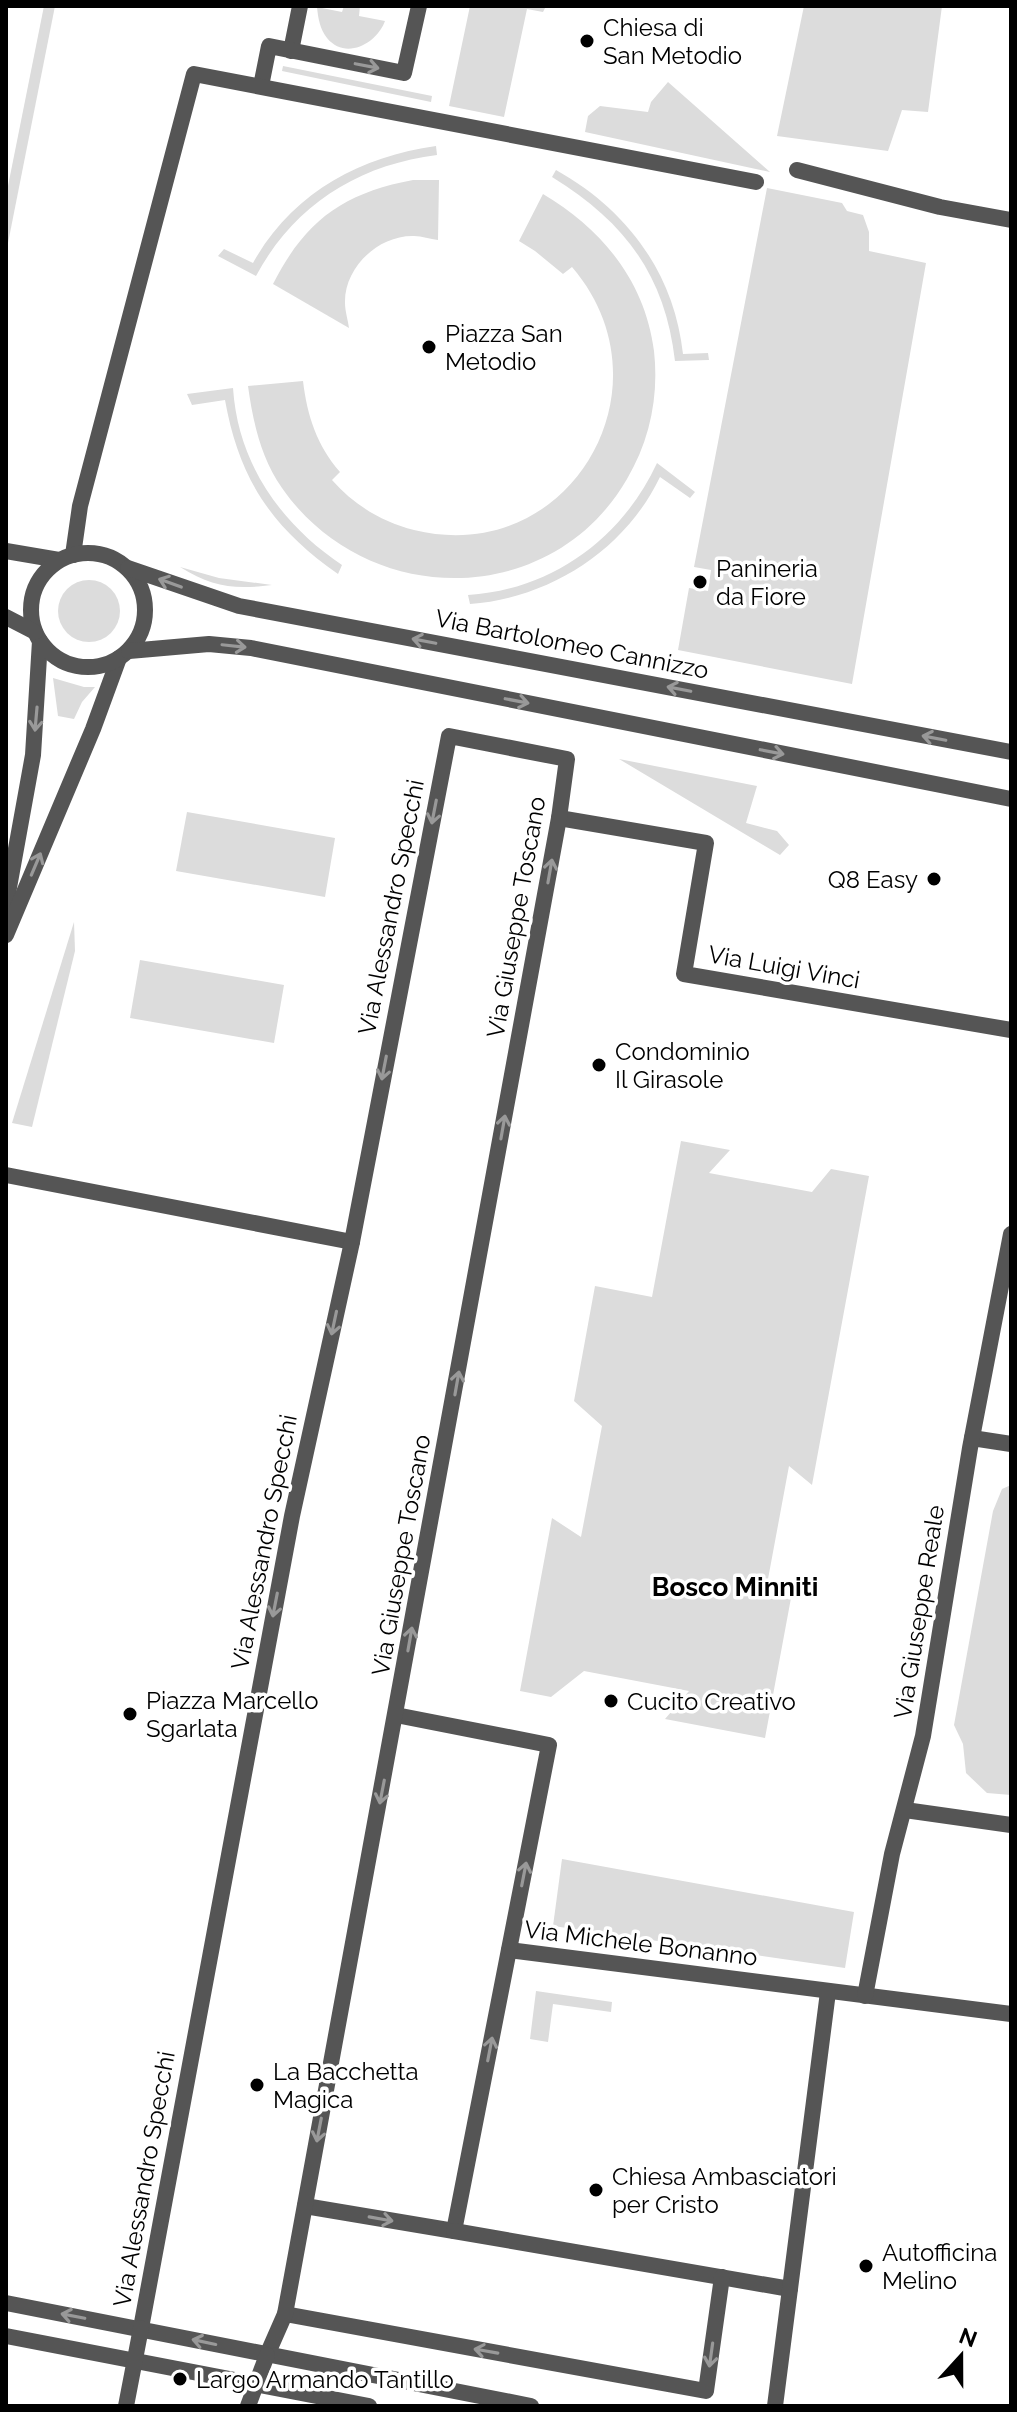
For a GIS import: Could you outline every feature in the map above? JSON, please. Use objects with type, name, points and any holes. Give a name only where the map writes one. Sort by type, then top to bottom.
[{"type":"street","points":[[291,51],[300,6]]},
{"type":"street","points":[[261,86],[269,46],[404,73],[419,6]]},
{"type":"street","points":[[756,182],[194,74],[66,558],[46,571],[32,599],[31,616],[38,636],[52,655],[68,664],[85,668],[103,665],[124,655],[209,644],[251,648],[1011,799]]},
{"type":"street","points":[[797,170],[940,207],[1011,220]]},
{"type":"street","points":[[6,551],[66,558],[93,553],[113,558],[128,568],[139,583],[145,601],[146,619],[140,637],[124,655],[6,935]]},
{"type":"street","name":"Via Bartolomeo Cannizzo","points":[[128,568],[239,606],[1011,752]]},
{"type":"street","points":[[6,617],[38,636]]},
{"type":"street","points":[[6,904],[33,755],[38,636]]},
{"type":"street","name":"Via Giuseppe Toscano","points":[[248,2406],[285,2314],[559,818],[567,759],[449,736]]},
{"type":"street","name":"Via Alessandro Specchi","points":[[126,2406],[289,1531],[352,1242],[449,736]]},
{"type":"street","name":"Via Luigi Vinci","points":[[559,818],[706,843],[684,974],[1011,1030]]},
{"type":"street","points":[[6,1175],[352,1242]]},
{"type":"street","name":"Via Giuseppe Reale","points":[[865,1996],[892,1854],[923,1736],[972,1438],[1011,1234]]},
{"type":"street","points":[[972,1438],[1011,1444]]},
{"type":"street","points":[[396,1715],[549,1745],[509,1950]]},
{"type":"street","points":[[905,1810],[1011,1825]]},
{"type":"street","name":"Via Michele Bonanno","points":[[454,2231],[509,1950],[1011,2014]]},
{"type":"street","points":[[775,2406],[828,1992]]},
{"type":"street","points":[[305,2206],[790,2289]]},
{"type":"street","points":[[285,2314],[706,2391],[722,2277]]},
{"type":"street","points":[[6,2303],[531,2406]]},
{"type":"street","points":[[6,2336],[369,2406]]},
{"type":"shaded area","points":[[44,6],[55,6],[6,253],[6,196]]},
{"type":"shaded area","points":[[344,6],[360,6],[359,16],[385,21],[368,42],[352,49],[335,45],[327,38],[317,7],[342,12]]},
{"type":"shaded area","points":[[470,6],[546,6],[543,12],[527,9],[504,117],[449,106]]},
{"type":"shaded area","points":[[804,6],[942,6],[928,112],[902,110],[888,151],[777,136]]},
{"type":"shaded area","points":[[283,66],[432,96],[431,102],[282,71]]},
{"type":"shaded area","points":[[668,82],[770,172],[585,132],[588,116],[600,106],[648,112],[651,102]]},
{"type":"shaded area","points":[[436,146],[437,155],[381,168],[331,193],[289,229],[256,276],[218,256],[224,249],[253,263],[287,217],[330,182],[380,159]]},
{"type":"shaded area","points":[[556,170],[604,204],[625,224],[657,270],[669,296],[683,354],[708,353],[709,360],[675,361],[662,302],[637,254],[601,213],[552,177]]},
{"type":"shaded area","points":[[413,180],[439,180],[438,240],[401,237],[388,241],[366,256],[357,266],[346,290],[349,328],[273,284],[299,243],[329,213],[366,193]]},
{"type":"shaded area","points":[[767,188],[842,203],[847,211],[863,215],[869,232],[869,251],[926,263],[852,684],[678,650],[689,588],[708,591],[711,570],[694,567]]},
{"type":"shaded area","points":[[543,194],[584,223],[602,241],[617,259],[641,302],[654,351],[655,384],[647,433],[635,464],[594,522],[553,552],[507,571],[458,578],[409,573],[361,556],[318,528],[282,488],[259,439],[248,386],[303,381],[314,430],[340,472],[332,480],[359,505],[380,517],[414,530],[470,535],[519,522],[560,495],[590,458],[608,413],[613,364],[601,314],[572,267],[563,274],[519,241]]},
{"type":"shaded area","points":[[233,388],[244,442],[266,490],[300,531],[342,565],[338,574],[294,539],[262,499],[239,454],[225,400],[192,405],[187,394]]},
{"type":"shaded area","points":[[657,463],[695,492],[690,498],[660,477],[627,527],[582,566],[529,592],[470,604],[468,595],[528,583],[580,556],[604,537],[624,515]]},
{"type":"shaded area","points":[[180,567],[219,578],[272,585],[246,587],[213,583]]},
{"type":"shaded area","points":[[89,580],[101,582],[111,589],[118,599],[118,623],[111,633],[101,640],[89,642],[77,640],[67,633],[60,623],[58,611],[60,599],[67,589],[77,582]]},
{"type":"shaded area","points":[[53,678],[95,687],[82,702],[74,719],[58,716]]},
{"type":"shaded area","points":[[619,759],[757,786],[746,823],[777,831],[789,845],[780,855]]},
{"type":"shaded area","points":[[187,812],[335,838],[325,897],[176,871]]},
{"type":"shaded area","points":[[74,922],[75,951],[32,1127],[12,1123]]},
{"type":"shaded area","points":[[140,960],[284,985],[274,1043],[130,1018]]},
{"type":"shaded area","points":[[681,1141],[730,1150],[709,1173],[812,1192],[831,1169],[869,1176],[812,1485],[789,1466],[768,1579],[791,1598],[765,1738],[665,1719],[689,1691],[584,1671],[551,1697],[520,1691],[552,1518],[581,1537],[602,1426],[574,1401],[595,1286],[652,1297]]},
{"type":"shaded area","points":[[1011,1485],[1011,1795],[987,1793],[966,1773],[963,1744],[954,1725],[993,1511],[1002,1489]]},
{"type":"shaded area","points":[[562,1859],[854,1912],[845,1968],[553,1926]]},
{"type":"shaded area","points":[[536,1991],[612,2002],[611,2012],[553,2004],[548,2042],[530,2039]]},
{"type":"place","name":"Chiesa di San Metodio","points":[[587,41]]},
{"type":"place","name":"Piazza San Metodio","points":[[429,347]]},
{"type":"place","name":"Panineria da Fiore","points":[[700,582]]},
{"type":"place","name":"Q8 Easy","points":[[934,879]]},
{"type":"place","name":"Condominio Il Girasole","points":[[599,1065]]},
{"type":"place","name":"Cucito Creativo","points":[[611,1701]]},
{"type":"place","name":"Piazza Marcello Sgarlata","points":[[130,1714]]},
{"type":"place","name":"La Bacchetta Magica","points":[[257,2085]]},
{"type":"place","name":"Chiesa Ambasciatori per Cristo","points":[[596,2190]]},
{"type":"place","name":"Autofficina Melino","points":[[866,2266]]},
{"type":"place","name":"Largo Armando Tantillo","points":[[180,2379]]},
{"type":"district","name":"Bosco Minniti","points":[[735,1587]]}]
